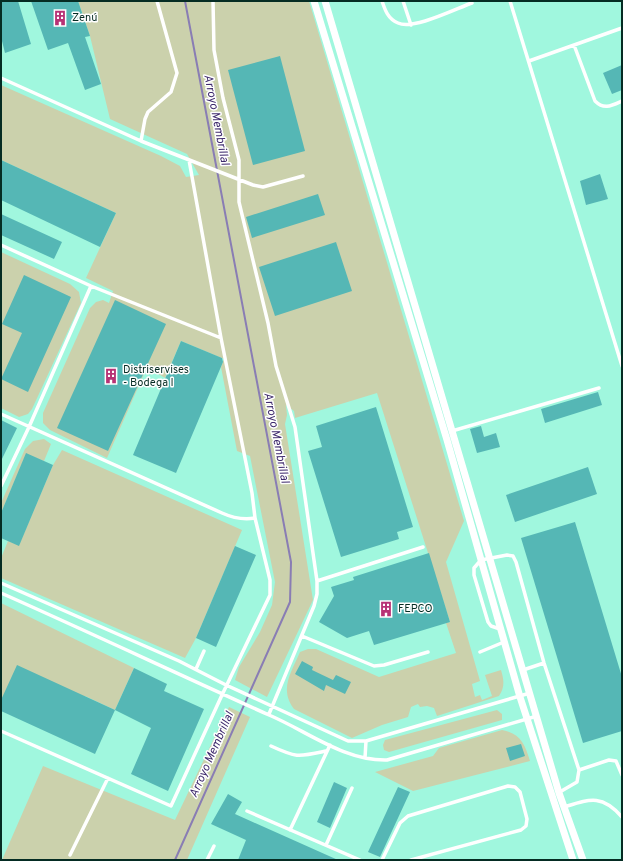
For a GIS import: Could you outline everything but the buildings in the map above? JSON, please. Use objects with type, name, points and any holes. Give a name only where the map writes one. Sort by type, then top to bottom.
[{"type":"street","points":[[314,1],[391,256],[520,696],[572,860]]},
{"type":"street","points":[[325,1],[559,793],[583,860]]},
{"type":"street","points":[[391,256],[400,252]]},
{"type":"lane","points":[[141,141],[145,119],[148,112],[170,92],[177,72],[157,1]]},
{"type":"lane","points":[[213,1],[214,50],[223,98],[239,160],[239,202],[268,322],[272,348],[295,427],[317,580],[317,594],[302,636],[269,714]]},
{"type":"lane","points":[[382,1],[386,14],[397,23],[411,25],[472,3]]},
{"type":"lane","points":[[403,1],[411,25]]},
{"type":"lane","points":[[510,1],[622,366]]},
{"type":"lane","points":[[529,61],[622,28]]},
{"type":"lane","points":[[574,45],[594,101],[600,106],[607,108],[622,101]]},
{"type":"lane","points":[[1,78],[141,141],[239,180],[263,187],[304,176]]},
{"type":"lane","points":[[1,731],[171,806],[226,685],[270,595],[270,580],[255,518],[252,493],[188,160]]},
{"type":"lane","points":[[1,245],[91,286],[221,338]]},
{"type":"lane","points":[[1,486],[29,427],[91,286]]},
{"type":"lane","points":[[452,431],[599,388]]},
{"type":"lane","points":[[1,414],[234,518],[255,518]]},
{"type":"lane","points":[[317,580],[423,547]]},
{"type":"lane","points":[[500,629],[491,626],[488,622],[474,575],[474,568],[481,560],[508,555],[512,556],[516,562],[544,663],[579,770],[577,782],[559,793],[551,795]]},
{"type":"lane","points":[[1,583],[196,669],[226,685],[262,700],[348,741],[366,741],[530,693]]},
{"type":"lane","points":[[1,593],[172,670],[232,700],[269,714],[330,745],[365,758],[387,760],[537,716]]},
{"type":"lane","points":[[302,636],[374,666],[384,665],[428,652]]},
{"type":"lane","points":[[480,652],[504,642]]},
{"type":"lane","points":[[196,669],[204,651]]},
{"type":"lane","points":[[523,670],[544,663]]},
{"type":"lane","points":[[365,758],[366,741]]},
{"type":"lane","points":[[290,830],[330,745]]},
{"type":"lane","points":[[271,746],[292,756],[304,756],[326,752]]},
{"type":"lane","points":[[579,770],[609,760],[616,761],[621,766],[622,775]]},
{"type":"lane","points":[[70,855],[108,778]]},
{"type":"lane","points":[[382,860],[400,823],[408,816],[508,786],[515,787],[520,792],[527,820],[526,826],[521,830],[411,860]]},
{"type":"lane","points":[[326,845],[352,788]]},
{"type":"lane","points":[[564,807],[586,800],[598,799],[614,808],[622,817]]},
{"type":"lane","points":[[247,811],[360,860]]},
{"type":"lane","points":[[207,860],[214,846]]},
{"type":"green space","points":[[78,1],[309,1],[464,521],[446,562],[480,681],[472,684],[475,697],[480,695],[482,700],[492,696],[485,675],[501,670],[503,683],[499,696],[437,716],[434,708],[427,706],[420,707],[418,704],[411,707],[408,717],[382,725],[352,738],[294,709],[287,695],[290,674],[300,652],[308,649],[316,649],[379,677],[456,653],[446,623],[450,622],[377,393],[295,418],[294,411],[286,405],[287,415],[285,424],[313,600],[267,697],[235,680],[239,667],[260,632],[272,605],[275,582],[250,456],[237,451],[221,367],[224,359],[181,341],[165,378],[147,367],[107,458],[50,430],[43,423],[43,413],[90,308],[96,302],[103,300],[109,303],[113,291],[86,278],[116,213],[1,160],[1,85],[161,156],[180,166],[186,177],[199,175],[187,154],[110,119],[90,36]]},
{"type":"green space","points":[[1,252],[70,284],[79,292],[81,303],[32,409],[28,414],[19,417],[1,408]]},
{"type":"green space","points":[[44,439],[51,444],[44,461],[26,454],[1,513],[1,503],[25,449],[33,441]]},
{"type":"green space","points":[[62,450],[242,530],[196,638],[185,658],[1,578],[1,558],[8,541],[19,545],[53,465]]},
{"type":"green space","points":[[1,603],[134,668],[115,710],[85,696],[1,700]]},
{"type":"green space","points":[[229,707],[250,717],[187,860],[2,860],[43,766],[175,820]]},
{"type":"green space","points":[[497,710],[502,714],[502,720],[389,752],[384,750],[383,745],[385,740]]},
{"type":"green space","points":[[502,730],[508,731],[521,740],[530,761],[413,791],[375,772],[433,756],[439,748]]},
{"type":"waterway","name":"Arroyo Membrillal","points":[[175,860],[290,602],[291,562],[185,1]]},
{"type":"place","name":"Zenú","points":[[60,18]]},
{"type":"place","name":"Distriservises - Bodega I","points":[[111,376]]},
{"type":"place","name":"FEPCO","points":[[386,609]]}]
